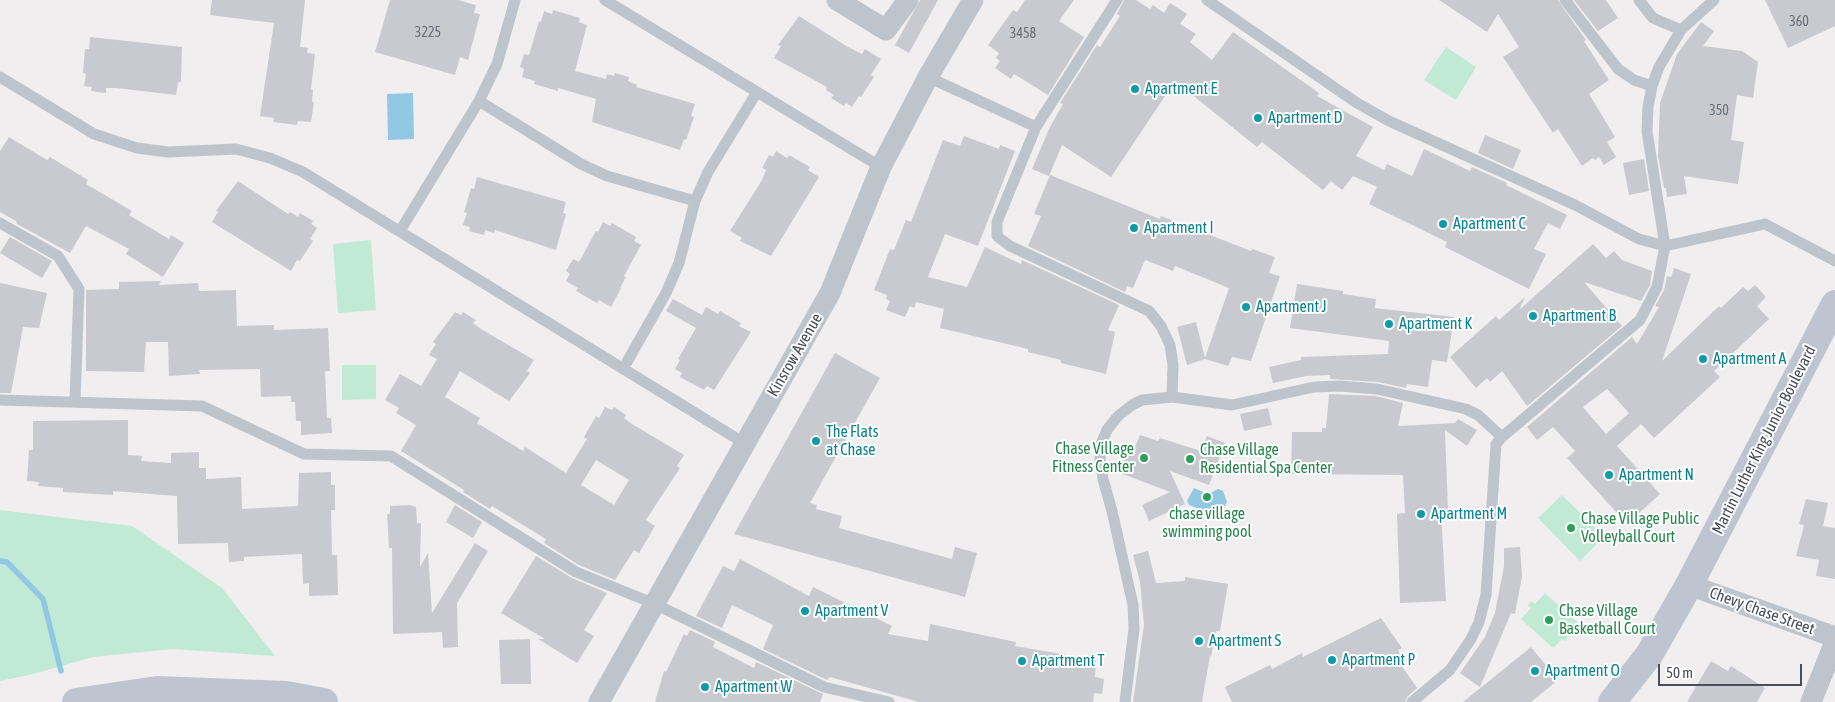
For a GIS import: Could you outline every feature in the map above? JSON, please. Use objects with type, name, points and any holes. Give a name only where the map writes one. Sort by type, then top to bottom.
[{"type":"main road","name":"Martin Luther King Junior Boulevard","points":[[1612,702],[1649,654],[1689,585],[1835,304]]},
{"type":"main road","points":[[76,702],[157,690],[286,695],[324,702]]},
{"type":"street","points":[[837,0],[886,30],[908,0]]},
{"type":"street","name":"Kinsrow Avenue","points":[[599,702],[830,293],[881,167],[928,77],[973,0]]},
{"type":"street","name":"Chevy Chase Street","points":[[1689,585],[1767,615],[1835,637]]},
{"type":"street","points":[[1812,702],[1835,642]]},
{"type":"lane","points":[[400,232],[480,101],[497,64],[515,0]]},
{"type":"lane","points":[[605,0],[881,167]]},
{"type":"lane","points":[[1116,0],[1036,127],[997,222],[998,236],[1010,246],[1149,312],[1161,326],[1170,345],[1173,365],[1172,397]]},
{"type":"lane","points":[[1207,0],[1357,103],[1389,122],[1575,205],[1638,239],[1666,246],[1765,224],[1835,261]]},
{"type":"lane","points":[[1565,0],[1618,69],[1634,80],[1652,86]]},
{"type":"lane","points":[[1639,0],[1653,18],[1681,30]]},
{"type":"lane","points":[[1412,702],[1450,670],[1471,639],[1479,622],[1486,595],[1495,450],[1502,437],[1640,320],[1657,287],[1666,246],[1648,131],[1648,107],[1652,86],[1659,67],[1681,30],[1714,0]]},
{"type":"lane","points":[[0,77],[94,134],[137,148],[168,152],[236,150],[270,158],[303,172],[744,443]]},
{"type":"lane","points":[[928,77],[1036,127]]},
{"type":"lane","points":[[623,369],[666,293],[678,263],[695,202],[708,172],[757,92]]},
{"type":"lane","points":[[480,101],[581,164],[607,176],[695,202]]},
{"type":"lane","points":[[0,223],[58,256],[79,290],[75,402]]},
{"type":"lane","points":[[1125,702],[1134,629],[1133,605],[1100,460],[1101,444],[1107,430],[1118,416],[1132,405],[1142,400],[1172,397],[1232,405],[1314,388],[1340,386],[1377,389],[1466,409],[1478,415],[1502,437]]},
{"type":"lane","points":[[0,400],[202,406],[304,454],[391,456],[576,572],[655,604],[819,685],[889,702]]},
{"type":"green space","points":[[1446,47],[1476,67],[1456,100],[1424,80]]},
{"type":"green space","points":[[371,240],[376,310],[338,313],[333,244]]},
{"type":"green space","points":[[342,365],[376,365],[376,399],[342,400]]},
{"type":"green space","name":"Chase Village Public Volleyball Court","points":[[1562,495],[1604,537],[1580,561],[1538,518]]},
{"type":"green space","points":[[0,510],[132,526],[222,588],[275,656],[172,649],[93,657],[0,681]]},
{"type":"green space","name":"Chase Village Basketball Court","points":[[1545,593],[1577,622],[1567,633],[1569,636],[1565,641],[1562,639],[1553,648],[1521,619],[1531,608],[1528,605],[1531,601],[1535,604]]},
{"type":"water","points":[[413,93],[414,139],[388,140],[387,94]]},
{"type":"water","name":"chase village swimming pool","points":[[1194,488],[1208,494],[1218,489],[1223,491],[1227,502],[1225,506],[1210,513],[1189,505],[1187,501]]},
{"type":"building","points":[[212,0],[305,0],[300,47],[308,48],[307,53],[315,54],[311,89],[313,90],[312,102],[314,102],[311,122],[298,121],[297,125],[273,122],[274,118],[260,116],[274,23],[210,15]]},
{"type":"building","points":[[390,0],[458,0],[476,5],[474,13],[480,14],[468,60],[460,57],[455,75],[375,52]]},
{"type":"building","points":[[920,0],[938,0],[909,53],[895,45]]},
{"type":"building","points":[[1025,0],[1074,0],[1059,21],[1084,37],[1048,95],[1014,74],[1011,79],[995,68],[1000,61],[996,58],[999,53],[988,45],[1013,10],[1017,12]]},
{"type":"building","points":[[1124,0],[1136,0],[1150,9],[1153,5],[1164,13],[1170,3],[1187,14],[1180,24],[1196,34],[1190,42],[1212,60],[1233,32],[1319,93],[1317,96],[1373,127],[1356,156],[1384,170],[1387,164],[1412,176],[1424,149],[1470,171],[1472,167],[1507,183],[1506,185],[1567,215],[1560,229],[1548,223],[1534,249],[1546,254],[1529,289],[1445,247],[1447,242],[1369,204],[1377,187],[1353,176],[1342,190],[1331,181],[1323,190],[1262,142],[1257,147],[1175,81],[1111,177],[1062,145],[1049,176],[1032,169],[1049,129],[1063,104],[1060,103],[1097,45],[1100,47],[1120,16],[1117,14]]},
{"type":"building","points":[[1439,0],[1558,0],[1586,40],[1584,41],[1609,80],[1589,94],[1615,137],[1607,142],[1616,157],[1604,165],[1599,157],[1595,160],[1593,158],[1582,166],[1558,129],[1553,133],[1503,57],[1519,47],[1498,14],[1487,32]]},
{"type":"building","points":[[1574,0],[1606,0],[1618,18],[1598,31]]},
{"type":"building","points":[[1765,0],[1835,0],[1835,26],[1788,48]]},
{"type":"building","points":[[553,10],[580,18],[579,22],[587,25],[575,71],[606,79],[607,74],[614,76],[615,73],[629,77],[628,81],[637,85],[636,87],[695,104],[691,116],[694,117],[686,140],[684,139],[680,150],[592,122],[596,99],[558,88],[558,91],[534,84],[535,81],[522,77],[524,69],[520,67],[524,54],[529,55],[539,21],[541,22],[544,11],[552,14]]},
{"type":"building","points":[[799,16],[848,47],[862,54],[865,49],[881,59],[871,75],[874,77],[852,107],[846,103],[844,106],[831,98],[834,95],[826,90],[827,87],[774,58],[781,46],[778,45]]},
{"type":"building","points":[[1701,22],[1714,31],[1703,46],[1742,51],[1758,62],[1753,98],[1737,95],[1731,140],[1744,142],[1738,184],[1684,176],[1687,194],[1667,197],[1658,156],[1660,103],[1677,54]]},
{"type":"building","points":[[90,37],[182,47],[181,82],[178,82],[176,95],[116,88],[106,88],[106,93],[91,91],[92,87],[84,86],[86,74],[83,73],[85,49],[89,49]]},
{"type":"building","points":[[1485,135],[1521,150],[1513,169],[1478,153]]},
{"type":"building","points":[[964,136],[999,149],[1000,145],[1015,151],[978,246],[945,234],[928,277],[967,287],[985,247],[1021,264],[1022,260],[1119,305],[1108,330],[1115,332],[1106,374],[1061,363],[1061,360],[1028,352],[1028,349],[940,328],[944,309],[916,302],[914,308],[910,306],[905,317],[886,310],[890,301],[886,299],[887,295],[874,290],[890,249],[894,250],[906,220],[911,222],[943,140],[960,146]]},
{"type":"building","points":[[9,137],[47,160],[50,157],[88,180],[86,184],[132,211],[129,215],[169,239],[171,235],[184,243],[163,277],[126,254],[129,249],[86,226],[70,253],[17,224],[16,221],[0,212],[0,151]]},
{"type":"building","points":[[776,151],[787,158],[789,155],[810,167],[808,170],[819,177],[771,256],[740,241],[742,238],[730,231],[762,180],[766,170],[762,168],[769,155],[773,157]]},
{"type":"building","points":[[1644,159],[1649,191],[1629,195],[1623,163]]},
{"type":"building","points":[[1050,175],[1160,219],[1161,216],[1251,251],[1252,249],[1275,257],[1269,273],[1280,276],[1251,361],[1232,357],[1228,366],[1205,359],[1187,365],[1177,327],[1196,322],[1205,358],[1229,288],[1175,266],[1173,271],[1145,260],[1133,288],[1127,286],[1125,292],[1028,246],[1041,216],[1034,214]]},
{"type":"building","points":[[477,177],[566,202],[563,213],[566,214],[556,250],[495,230],[494,233],[485,230],[484,235],[469,231],[470,227],[463,225],[467,213],[464,212],[471,188],[474,189]]},
{"type":"building","points":[[238,181],[288,214],[290,212],[298,217],[300,213],[313,221],[311,224],[317,228],[310,239],[313,241],[300,261],[297,260],[291,271],[212,222],[218,212],[216,211]]},
{"type":"building","points":[[603,222],[610,226],[612,223],[636,237],[634,241],[641,245],[624,276],[626,277],[611,307],[599,300],[597,303],[576,291],[578,288],[566,281],[570,274],[566,271],[573,259],[579,262]]},
{"type":"building","points":[[10,237],[52,261],[42,278],[0,253]]},
{"type":"building","points":[[1593,244],[1606,258],[1614,251],[1622,260],[1652,271],[1650,285],[1641,301],[1584,282],[1622,326],[1527,406],[1502,371],[1490,382],[1487,378],[1476,388],[1450,357],[1496,316],[1499,320],[1525,297],[1519,310]]},
{"type":"building","points":[[1674,268],[1691,274],[1662,361],[1719,306],[1721,308],[1743,287],[1748,291],[1755,285],[1766,297],[1757,306],[1769,319],[1714,371],[1720,377],[1654,438],[1641,424],[1617,446],[1660,494],[1627,524],[1567,458],[1575,451],[1553,427],[1537,440],[1527,427],[1632,337],[1637,344],[1659,307],[1655,306],[1664,290],[1667,276],[1671,277]],"holes":[[[1607,389],[1629,413],[1606,434],[1583,407]]]},
{"type":"building","points":[[161,281],[159,285],[198,283],[199,291],[236,290],[237,326],[274,325],[274,330],[328,328],[330,371],[325,371],[327,418],[331,418],[332,433],[301,435],[301,421],[296,421],[295,402],[291,402],[291,396],[261,397],[260,369],[199,370],[200,374],[169,376],[168,342],[146,342],[144,372],[86,371],[86,290],[119,289],[119,282]]},
{"type":"building","points":[[0,283],[47,293],[39,328],[23,327],[11,393],[0,393]]},
{"type":"building","points":[[1297,284],[1343,291],[1343,294],[1376,299],[1375,308],[1454,317],[1447,362],[1432,360],[1428,387],[1407,384],[1406,388],[1378,382],[1330,379],[1330,375],[1306,376],[1273,383],[1269,367],[1301,360],[1301,357],[1388,354],[1389,341],[1290,328]]},
{"type":"building","points":[[673,299],[702,315],[706,307],[718,314],[720,311],[741,323],[739,326],[751,332],[714,390],[707,386],[704,390],[680,377],[682,373],[675,369],[680,360],[678,359],[696,328],[666,311]]},
{"type":"building","points":[[455,312],[461,315],[463,312],[476,320],[473,323],[481,329],[534,360],[527,371],[530,373],[509,401],[460,371],[445,397],[480,418],[477,423],[523,451],[525,447],[566,473],[587,439],[584,437],[596,416],[599,418],[605,407],[612,410],[614,407],[626,415],[624,418],[632,424],[684,455],[677,466],[680,468],[646,520],[655,526],[639,553],[634,550],[615,580],[579,565],[544,543],[546,539],[492,506],[490,509],[463,492],[464,490],[401,451],[416,425],[396,413],[399,408],[385,400],[400,374],[421,386],[437,359],[429,355],[436,344],[433,342]],"holes":[[[596,460],[629,480],[614,505],[581,485]]]},
{"type":"building","name":"The Flats at Chase","points":[[835,353],[880,378],[810,503],[817,505],[816,509],[842,516],[839,528],[952,559],[955,547],[977,553],[965,597],[734,534]]},
{"type":"building","points":[[1329,394],[1376,396],[1403,403],[1398,426],[1455,423],[1458,419],[1477,430],[1467,446],[1445,430],[1448,511],[1441,511],[1446,601],[1400,603],[1397,514],[1405,513],[1403,475],[1291,474],[1292,432],[1322,432],[1322,428],[1326,428]]},
{"type":"building","points":[[1268,408],[1272,425],[1244,431],[1240,414]]},
{"type":"building","points":[[128,420],[128,455],[142,456],[141,461],[171,463],[171,453],[199,452],[199,468],[206,468],[206,479],[241,477],[242,509],[298,506],[299,473],[331,472],[331,485],[335,485],[335,510],[331,510],[332,555],[337,555],[338,595],[309,596],[309,583],[303,584],[302,554],[244,557],[244,561],[229,562],[228,543],[178,544],[177,496],[113,491],[113,495],[63,492],[63,488],[38,486],[39,482],[27,481],[29,450],[33,450],[33,421]]},
{"type":"building","points":[[1140,435],[1158,441],[1160,438],[1201,451],[1207,436],[1225,443],[1209,485],[1170,471],[1185,504],[1149,521],[1142,505],[1170,492],[1120,473],[1128,450],[1133,452]]},
{"type":"building","points":[[1806,499],[1828,503],[1823,526],[1835,528],[1835,579],[1816,576],[1819,560],[1796,556],[1804,525],[1799,524]]},
{"type":"building","points":[[409,505],[416,507],[417,523],[421,523],[420,567],[428,553],[432,613],[475,543],[488,551],[457,603],[458,647],[443,648],[442,632],[393,634],[392,548],[389,548],[387,514],[390,514],[390,506]]},
{"type":"building","points":[[455,505],[482,522],[473,538],[446,522]]},
{"type":"building","points":[[1520,547],[1522,576],[1515,614],[1511,613],[1480,687],[1460,673],[1485,637],[1495,613],[1504,566],[1504,548]]},
{"type":"building","points":[[1148,551],[1156,583],[1185,581],[1185,577],[1228,584],[1220,631],[1216,631],[1211,657],[1210,655],[1202,702],[1133,702],[1144,625],[1140,582],[1133,555]]},
{"type":"building","points":[[536,556],[572,578],[607,593],[584,630],[594,636],[577,663],[538,639],[545,639],[501,613]]},
{"type":"building","points":[[740,559],[809,596],[813,587],[892,626],[888,634],[928,641],[930,624],[1016,642],[1015,646],[1096,660],[1095,677],[1104,679],[1102,694],[1094,693],[1093,702],[919,702],[830,677],[827,680],[763,649],[773,625],[732,605],[722,628],[696,616],[723,566],[734,571]]},
{"type":"building","name":"Apartment P","points":[[1381,618],[1402,648],[1398,650],[1401,657],[1397,659],[1417,688],[1407,697],[1405,702],[1232,702],[1225,687],[1270,665],[1272,669],[1302,653],[1303,657]]},
{"type":"building","points":[[690,630],[715,642],[713,647],[754,668],[756,662],[823,694],[820,702],[655,702],[664,671],[666,672],[684,634],[687,636]]},
{"type":"building","points":[[530,639],[531,684],[501,684],[499,640]]},
{"type":"building","name":"Apartment O","points":[[1531,647],[1558,680],[1531,702],[1463,702]]},
{"type":"building","points":[[1711,661],[1728,671],[1731,666],[1765,688],[1757,702],[1687,702]]},
{"type":"waterway","points":[[0,561],[7,562],[43,599],[61,671]]},
{"type":"place","name":"Apartment E","points":[[1135,89]]},
{"type":"place","name":"Apartment D","points":[[1258,118]]},
{"type":"place","name":"Apartment C","points":[[1443,224]]},
{"type":"place","name":"Apartment I","points":[[1134,228]]},
{"type":"place","name":"Apartment J","points":[[1246,307]]},
{"type":"place","name":"Apartment B","points":[[1533,316]]},
{"type":"place","name":"Apartment K","points":[[1389,324]]},
{"type":"place","name":"Apartment A","points":[[1703,359]]},
{"type":"place","name":"The Flats at Chase","points":[[816,441]]},
{"type":"place","name":"Chase Village Fitness Center","points":[[1144,458]]},
{"type":"place","name":"Chase Village Residential Spa Center","points":[[1190,459]]},
{"type":"place","name":"Apartment N","points":[[1609,475]]},
{"type":"place","name":"chase village swimming pool","points":[[1207,497]]},
{"type":"place","name":"Apartment M","points":[[1421,514]]},
{"type":"place","name":"Chase Village Public Volleyball Court","points":[[1571,528]]},
{"type":"place","name":"Apartment V","points":[[805,611]]},
{"type":"place","name":"Chase Village Basketball Court","points":[[1549,620]]},
{"type":"place","name":"Apartment S","points":[[1199,641]]},
{"type":"place","name":"Apartment P","points":[[1332,660]]},
{"type":"place","name":"Apartment T","points":[[1022,661]]},
{"type":"place","name":"Apartment O","points":[[1535,671]]},
{"type":"place","name":"Apartment W","points":[[705,687]]}]
